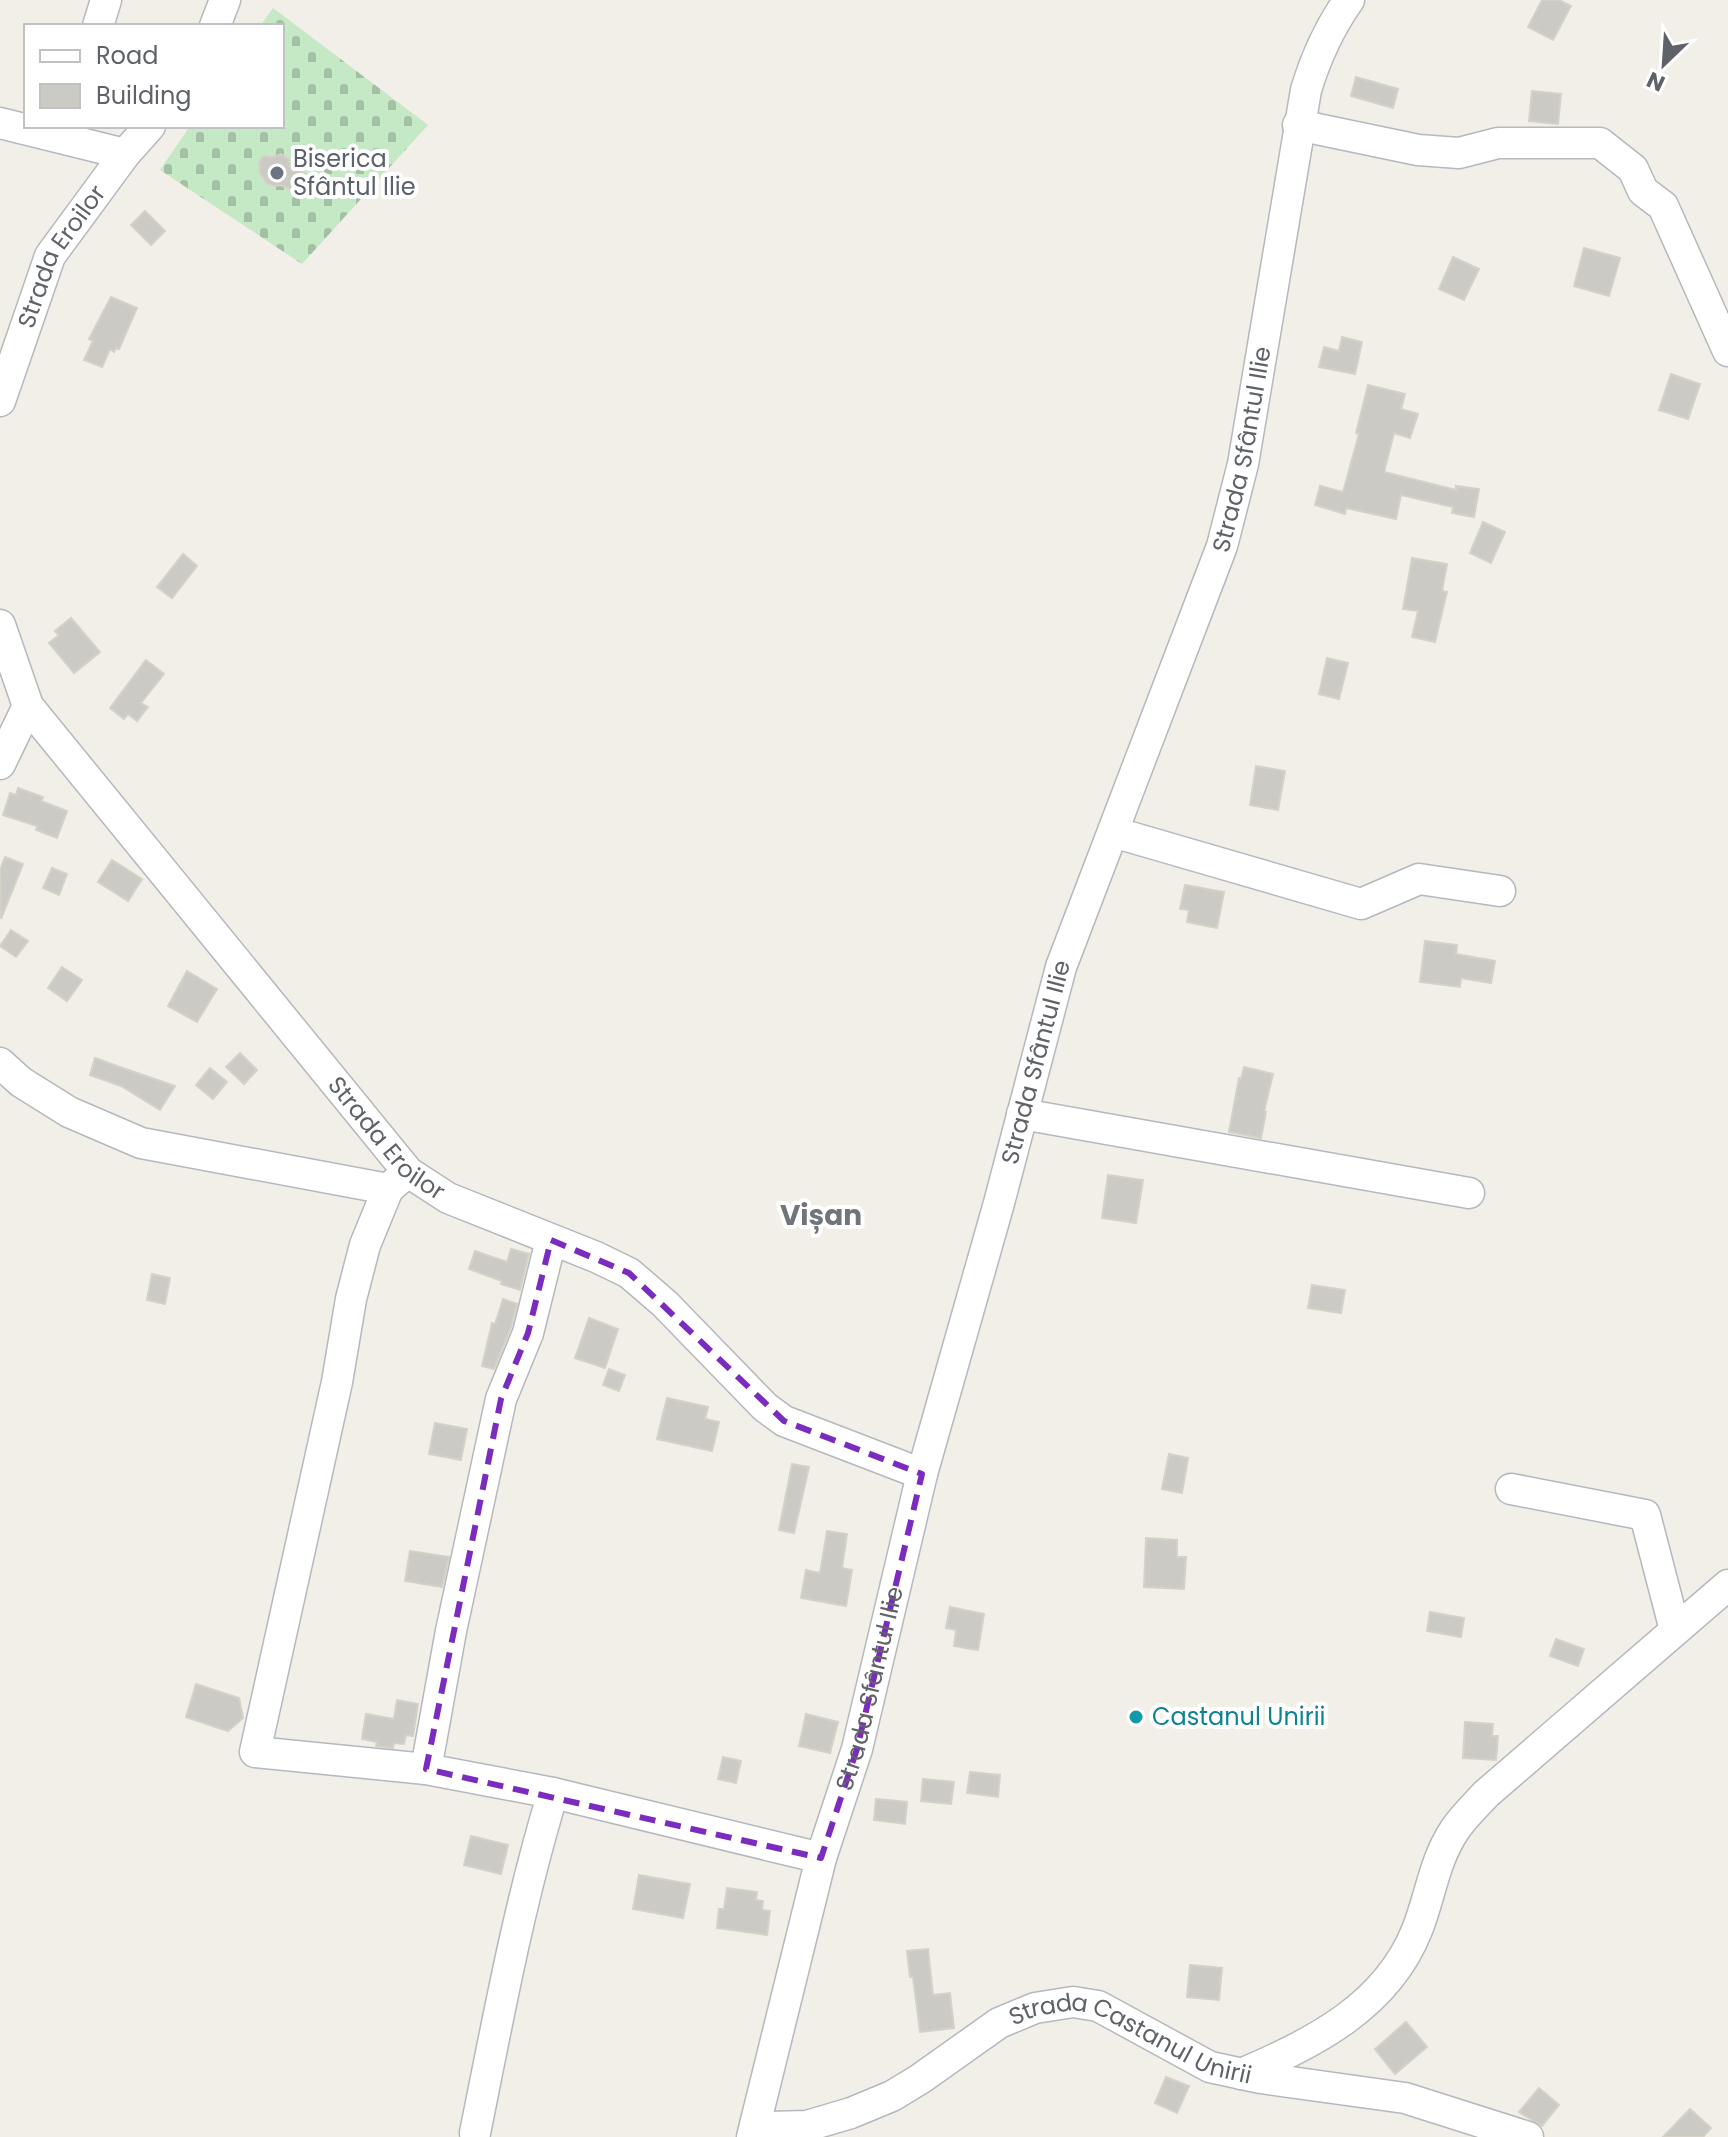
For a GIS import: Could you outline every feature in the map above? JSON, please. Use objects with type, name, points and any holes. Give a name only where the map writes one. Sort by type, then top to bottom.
[{"type":"street","points":[[99,24],[106,0]]},
{"type":"street","points":[[216,24],[225,0]]},
{"type":"street","name":"Strada Sfântul Ilie","points":[[754,2129],[821,1858],[857,1749],[922,1474],[1061,967],[1222,546],[1243,464],[1306,90],[1317,55],[1335,19],[1349,0]]},
{"type":"street","points":[[0,123],[24,126]]},
{"type":"street","points":[[1298,125],[1418,150],[1459,153],[1498,143],[1600,143],[1633,169],[1643,191],[1663,206],[1728,351]]},
{"type":"street","points":[[37,128],[66,132],[125,154]]},
{"type":"street","name":"Strada Eroilor","points":[[0,401],[50,256],[125,154],[148,128]]},
{"type":"street","name":"Strada Eroilor","points":[[0,625],[28,706],[398,1180],[596,1257],[629,1273],[665,1304],[765,1407],[784,1421],[922,1474]]},
{"type":"street","points":[[0,764],[28,706]]},
{"type":"street","points":[[1113,832],[1361,904],[1419,879],[1500,891]]},
{"type":"street","points":[[0,1063],[21,1082],[69,1112],[141,1143],[398,1180],[365,1245],[351,1299],[337,1382],[255,1752],[426,1769],[553,1793],[821,1858]]},
{"type":"street","points":[[1022,1114],[1469,1193]]},
{"type":"street","points":[[426,1769],[451,1631],[501,1399],[528,1333],[551,1240]]},
{"type":"street","points":[[1511,1489],[1645,1515],[1675,1630]]},
{"type":"street","points":[[1241,2074],[1283,2056],[1371,2000],[1392,1978],[1408,1951],[1437,1867],[1453,1832],[1486,1794],[1728,1585]]},
{"type":"street","points":[[475,2133],[517,1932],[553,1793]]},
{"type":"street","name":"Strada Castanul Unirii","points":[[754,2129],[807,2126],[851,2113],[892,2096],[999,2023],[1035,2008],[1073,2002],[1098,2006],[1210,2067],[1405,2098],[1528,2137]]},
{"type":"highlighted area","points":[[551,1240],[629,1273],[784,1421],[922,1474],[857,1749],[821,1858],[426,1769],[501,1399],[528,1333]]},
{"type":"green space","points":[[273,8],[428,125],[302,264],[160,170],[189,128],[284,128],[284,24],[261,24]]},
{"type":"building","points":[[1542,0],[1559,0],[1571,6],[1553,40],[1528,27]]},
{"type":"building","points":[[1356,77],[1398,89],[1393,108],[1351,96]]},
{"type":"building","points":[[1532,91],[1561,94],[1558,124],[1529,121]]},
{"type":"building","points":[[281,154],[289,159],[290,166],[308,175],[299,193],[281,185],[267,184],[260,173],[259,162],[264,156]]},
{"type":"building","points":[[145,211],[165,231],[151,245],[131,225]]},
{"type":"building","points":[[1584,248],[1620,258],[1609,296],[1574,286]]},
{"type":"building","points":[[1453,257],[1479,269],[1464,300],[1439,289]]},
{"type":"building","points":[[111,297],[137,308],[119,349],[116,348],[114,352],[110,349],[102,367],[84,360],[93,341],[89,339]]},
{"type":"building","points":[[1342,337],[1362,342],[1355,374],[1319,367],[1324,347],[1339,351]]},
{"type":"building","points":[[1671,374],[1700,384],[1688,419],[1659,410]]},
{"type":"building","points":[[1368,385],[1405,394],[1401,409],[1418,414],[1410,438],[1394,433],[1384,472],[1456,490],[1456,486],[1479,489],[1474,517],[1452,513],[1453,507],[1401,495],[1396,519],[1346,508],[1345,514],[1315,505],[1320,486],[1343,492]]},
{"type":"building","points":[[1483,522],[1505,532],[1491,563],[1470,553]]},
{"type":"building","points":[[183,554],[197,566],[172,598],[157,587]]},
{"type":"building","points":[[1412,558],[1447,564],[1442,591],[1447,592],[1435,642],[1412,637],[1418,611],[1403,609]]},
{"type":"building","points":[[71,618],[100,652],[74,673],[49,643],[59,635],[55,631]]},
{"type":"building","points":[[1327,658],[1348,663],[1339,699],[1319,694]]},
{"type":"building","points":[[146,660],[164,674],[141,703],[148,707],[137,721],[128,714],[124,719],[110,708]]},
{"type":"building","points":[[1256,766],[1285,771],[1278,810],[1250,805]]},
{"type":"building","points":[[18,788],[43,797],[41,801],[67,811],[57,838],[36,830],[37,826],[3,815],[10,793],[16,795]]},
{"type":"building","points":[[5,857],[23,864],[1,919],[0,870]]},
{"type":"building","points":[[112,860],[142,879],[128,901],[98,882]]},
{"type":"building","points":[[52,868],[67,874],[59,895],[43,888]]},
{"type":"building","points":[[1185,885],[1224,892],[1217,928],[1187,922],[1189,910],[1180,909]]},
{"type":"building","points":[[11,930],[28,941],[16,957],[0,946]]},
{"type":"building","points":[[1425,941],[1457,945],[1456,954],[1495,961],[1491,983],[1461,978],[1460,987],[1420,982]]},
{"type":"building","points":[[62,967],[82,980],[67,1001],[48,988]]},
{"type":"building","points":[[187,971],[217,989],[197,1022],[168,1006]]},
{"type":"building","points":[[240,1053],[257,1070],[244,1084],[226,1067]]},
{"type":"building","points":[[95,1058],[175,1086],[160,1110],[121,1086],[90,1075]]},
{"type":"building","points":[[1244,1067],[1273,1074],[1261,1138],[1229,1132]]},
{"type":"building","points":[[210,1068],[227,1082],[213,1099],[196,1085]]},
{"type":"building","points":[[1108,1175],[1143,1180],[1136,1223],[1102,1218]]},
{"type":"building","points":[[511,1249],[529,1254],[520,1290],[469,1269],[475,1251],[507,1262]]},
{"type":"building","points":[[152,1274],[170,1278],[165,1304],[147,1300]]},
{"type":"building","points":[[1312,1285],[1345,1290],[1341,1313],[1308,1308]]},
{"type":"building","points":[[503,1299],[517,1304],[494,1369],[482,1366],[492,1323],[495,1324]]},
{"type":"building","points":[[589,1318],[618,1329],[605,1368],[575,1358]]},
{"type":"building","points":[[609,1369],[625,1375],[619,1391],[603,1385]]},
{"type":"building","points":[[667,1398],[708,1407],[705,1419],[719,1422],[712,1451],[657,1439]]},
{"type":"building","points":[[435,1423],[467,1429],[461,1460],[429,1454]]},
{"type":"building","points":[[1169,1454],[1188,1458],[1182,1493],[1162,1489]]},
{"type":"building","points":[[792,1464],[809,1467],[794,1533],[779,1530]]},
{"type":"building","points":[[827,1531],[847,1534],[842,1568],[852,1570],[846,1606],[801,1598],[806,1570],[820,1573]]},
{"type":"building","points":[[1146,1538],[1177,1540],[1177,1557],[1186,1557],[1184,1589],[1144,1587]]},
{"type":"building","points":[[410,1551],[449,1557],[442,1587],[405,1581]]},
{"type":"building","points":[[950,1607],[984,1614],[978,1650],[954,1646],[956,1630],[946,1628]]},
{"type":"building","points":[[1430,1612],[1464,1618],[1461,1637],[1427,1631]]},
{"type":"building","points":[[1556,1639],[1584,1649],[1578,1666],[1550,1656]]},
{"type":"building","points":[[196,1684],[239,1698],[243,1718],[228,1731],[186,1717]]},
{"type":"building","points":[[397,1700],[418,1704],[413,1736],[406,1735],[404,1744],[394,1743],[393,1748],[376,1746],[377,1742],[362,1739],[366,1714],[394,1719]]},
{"type":"building","points":[[806,1714],[838,1722],[830,1753],[799,1746]]},
{"type":"building","points":[[1465,1722],[1493,1724],[1492,1736],[1498,1736],[1496,1760],[1463,1758]]},
{"type":"building","points":[[723,1757],[741,1761],[736,1783],[718,1779]]},
{"type":"building","points":[[970,1772],[1000,1775],[998,1797],[967,1793]]},
{"type":"building","points":[[923,1779],[954,1782],[951,1804],[921,1801]]},
{"type":"building","points":[[876,1799],[907,1802],[905,1824],[874,1820]]},
{"type":"building","points":[[471,1836],[508,1845],[501,1874],[464,1865]]},
{"type":"building","points":[[639,1875],[690,1884],[683,1918],[633,1909]]},
{"type":"building","points":[[727,1888],[757,1892],[756,1900],[763,1901],[762,1910],[770,1911],[767,1935],[717,1928],[719,1909],[724,1909]]},
{"type":"building","points":[[928,1949],[933,1995],[950,1993],[954,2028],[920,2032],[907,1951]]},
{"type":"building","points":[[1190,1965],[1222,1968],[1219,2000],[1187,1997]]},
{"type":"building","points":[[1406,2022],[1427,2047],[1395,2074],[1375,2049]]},
{"type":"building","points":[[1166,2077],[1189,2086],[1177,2113],[1155,2103]]},
{"type":"building","points":[[1539,2088],[1559,2105],[1542,2126],[1519,2112]]},
{"type":"building","points":[[1690,2109],[1711,2128],[1703,2137],[1663,2137]]},
{"type":"place","name":"Biserica Sfântul Ilie","points":[[277,173]]},
{"type":"place","name":"Castanul Unirii","points":[[1136,1717]]},
{"type":"district","name":"Vișan","points":[[821,1215]]}]
